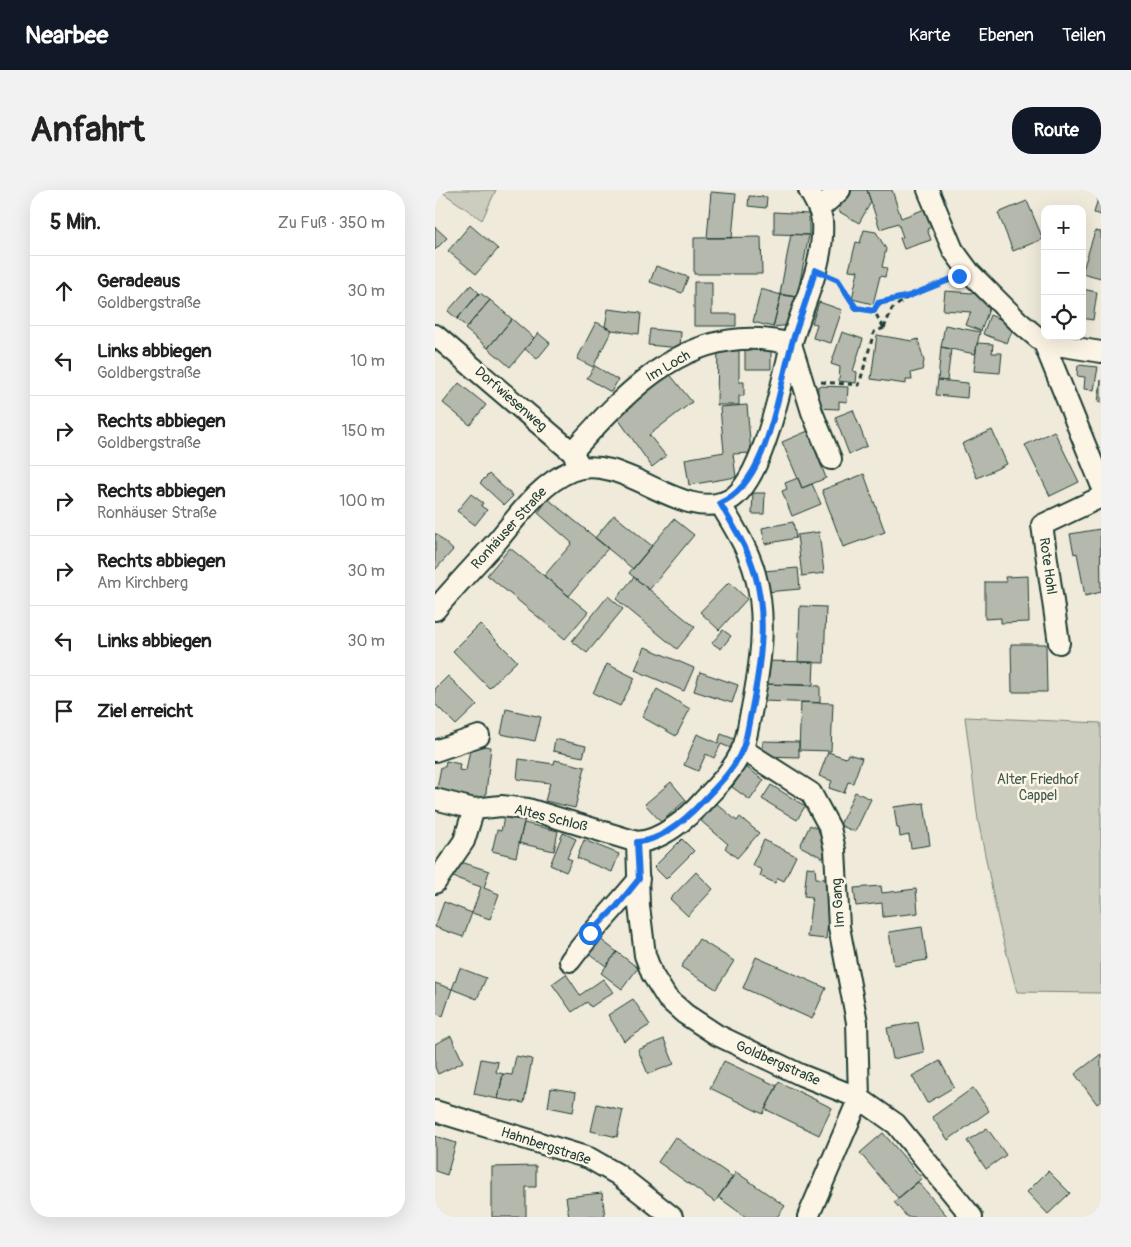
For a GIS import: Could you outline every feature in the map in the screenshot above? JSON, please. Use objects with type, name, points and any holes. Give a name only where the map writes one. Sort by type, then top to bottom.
[{"type":"street","points":[[637,842],[659,836],[696,809],[729,773],[742,749],[757,680],[763,632],[761,609],[756,576],[746,548],[720,503],[731,499],[740,491],[763,448],[785,375],[791,344],[805,307],[815,270],[822,230],[819,209],[809,190]]},
{"type":"street","points":[[819,209],[840,190]]},
{"type":"street","points":[[927,190],[953,250],[970,273],[1019,322],[1045,343],[1101,484]]},
{"type":"street","name":"Dorfwiesenweg","points":[[435,335],[577,460]]},
{"type":"street","name":"Im Loch","points":[[577,460],[620,399],[638,384],[683,356],[715,341],[739,338],[774,340],[791,344]]},
{"type":"street","points":[[1045,343],[1101,352]]},
{"type":"street","points":[[791,344],[811,412],[831,459]]},
{"type":"street","name":"Ronhäuser Straße","points":[[435,610],[544,488],[577,460],[610,469],[687,501],[720,503]]},
{"type":"street","name":"Rote Hohl","points":[[1059,643],[1042,525],[1101,497]]},
{"type":"street","points":[[435,750],[479,736]]},
{"type":"street","name":"Im Gang","points":[[742,749],[811,793],[830,828],[835,850],[839,927],[857,1022],[859,1098]]},
{"type":"street","name":"Altes Schloß","points":[[435,799],[474,810],[501,806],[528,810],[637,842]]},
{"type":"street","points":[[435,883],[464,841],[474,810]]},
{"type":"street","name":"Goldbergstraße","points":[[637,842],[639,906],[645,955],[652,974],[667,998],[685,1014],[717,1035],[801,1075],[859,1098],[896,1124],[973,1217]]},
{"type":"street","points":[[570,961],[590,933],[617,906],[639,879]]},
{"type":"street","points":[[809,1217],[859,1098]]},
{"type":"street","name":"Hahnbergstraße","points":[[435,1111],[589,1158],[617,1174],[672,1217]]},
{"type":"path","points":[[815,270],[838,280],[856,308],[874,311]]},
{"type":"path","points":[[874,311],[878,303],[909,296],[970,273]]},
{"type":"path","points":[[816,381],[859,385],[874,332],[884,328],[892,309],[909,296]]},
{"type":"path","points":[[874,311],[884,328]]},
{"type":"green space","points":[[439,190],[496,190],[482,220]]},
{"type":"green space","name":"Alter Friedhof Cappel","points":[[965,717],[1101,723],[1101,993],[1017,992],[999,924],[978,820]]},
{"type":"building","points":[[850,190],[867,190],[871,202],[859,223],[838,211]]},
{"type":"building","points":[[867,190],[892,190],[901,218],[925,209],[932,227],[927,229],[931,240],[904,249],[900,238],[903,237],[898,223],[880,229]]},
{"type":"building","points":[[1101,191],[1101,215],[1094,213]]},
{"type":"building","points":[[711,192],[736,194],[732,238],[707,238]]},
{"type":"building","points":[[749,196],[767,197],[766,208],[748,206]]},
{"type":"building","points":[[1027,201],[1041,234],[1041,240],[1013,251],[998,213]]},
{"type":"building","points":[[774,212],[809,214],[809,235],[774,234]]},
{"type":"building","points":[[470,225],[498,249],[476,274],[448,251]]},
{"type":"building","points":[[435,227],[447,238],[435,250]]},
{"type":"building","points":[[864,230],[876,232],[886,249],[882,267],[887,268],[885,277],[880,276],[873,304],[852,299],[858,271],[849,270],[856,242],[860,243]]},
{"type":"building","points":[[1095,231],[1101,232],[1101,278],[1086,274],[1086,260]]},
{"type":"building","points":[[791,234],[809,235],[797,297],[780,294]]},
{"type":"building","points":[[761,237],[762,274],[694,274],[694,238]]},
{"type":"building","points":[[656,266],[688,277],[682,293],[650,282]]},
{"type":"building","points":[[694,282],[712,282],[712,314],[736,314],[736,326],[694,326]]},
{"type":"building","points":[[471,285],[479,293],[457,319],[448,311]]},
{"type":"building","points":[[761,289],[781,295],[773,327],[753,322]]},
{"type":"building","points":[[1086,290],[1097,292],[1093,320],[1086,319]]},
{"type":"building","points":[[945,291],[973,293],[992,301],[981,331],[966,325],[971,312],[943,310]]},
{"type":"building","points":[[480,293],[490,300],[467,327],[457,319]]},
{"type":"building","points":[[781,295],[797,297],[791,325],[773,327]]},
{"type":"building","points":[[490,300],[512,319],[488,348],[465,329]]},
{"type":"building","points":[[819,302],[842,310],[831,343],[813,338],[817,324],[812,323]]},
{"type":"building","points":[[608,309],[641,313],[639,334],[612,330],[605,327]]},
{"type":"building","points":[[990,315],[1015,325],[1007,343],[983,334]]},
{"type":"building","points":[[512,319],[534,338],[510,367],[488,348]]},
{"type":"building","points":[[596,322],[612,330],[593,367],[577,359]]},
{"type":"building","points":[[945,325],[980,332],[975,354],[941,347]]},
{"type":"building","points":[[650,329],[681,332],[680,348],[648,345]]},
{"type":"building","points":[[842,332],[863,339],[853,371],[857,372],[856,383],[839,381],[840,367],[831,364]]},
{"type":"building","points":[[538,333],[550,343],[537,359],[525,349]]},
{"type":"building","points":[[877,335],[912,341],[918,339],[924,361],[922,370],[911,373],[912,380],[906,380],[906,384],[871,379]]},
{"type":"building","points":[[977,343],[993,344],[992,353],[1002,353],[1000,373],[974,371]]},
{"type":"building","points":[[745,344],[771,344],[771,369],[745,369]]},
{"type":"building","points":[[718,346],[739,346],[739,382],[744,382],[744,396],[739,396],[739,405],[717,405]]},
{"type":"building","points":[[941,347],[951,349],[947,381],[938,380]]},
{"type":"building","points":[[1078,365],[1098,367],[1094,390],[1084,389],[1085,377],[1077,376]]},
{"type":"building","points":[[595,366],[618,380],[611,392],[587,378]]},
{"type":"building","points":[[668,372],[692,402],[649,435],[666,456],[652,467],[614,413]]},
{"type":"building","points":[[938,380],[968,383],[967,398],[936,395]]},
{"type":"building","points":[[1101,380],[1101,402],[1098,402]]},
{"type":"building","points":[[459,383],[486,405],[470,425],[443,403]]},
{"type":"building","points":[[818,386],[848,387],[847,402],[839,401],[839,409],[817,408]]},
{"type":"building","points":[[747,405],[751,453],[733,454],[736,477],[689,485],[685,459],[724,452],[720,407]]},
{"type":"building","points":[[853,410],[867,446],[849,454],[835,417]]},
{"type":"building","points":[[992,430],[1007,464],[977,478],[962,444]]},
{"type":"building","points":[[808,431],[826,478],[802,488],[782,442]]},
{"type":"building","points":[[1054,431],[1079,482],[1050,496],[1025,445]]},
{"type":"building","points":[[489,474],[513,496],[504,505],[480,483]]},
{"type":"building","points":[[864,474],[885,532],[843,547],[822,490]]},
{"type":"building","points":[[798,478],[802,488],[812,484],[821,504],[792,516],[782,491],[787,489],[785,483]]},
{"type":"building","points":[[753,493],[765,493],[764,514],[752,514]]},
{"type":"building","points":[[471,494],[483,503],[481,506],[487,510],[475,525],[457,511]]},
{"type":"building","points":[[548,499],[608,548],[569,596],[544,576],[572,543],[538,513]]},
{"type":"building","points":[[614,515],[652,546],[633,569],[595,538]]},
{"type":"building","points":[[674,519],[694,535],[649,590],[629,573]]},
{"type":"building","points":[[793,522],[796,538],[765,544],[762,528]]},
{"type":"building","points":[[1100,529],[1101,592],[1085,596],[1077,553],[1074,554],[1070,534]]},
{"type":"building","points":[[819,532],[824,573],[802,576],[797,535]]},
{"type":"building","points":[[435,533],[453,550],[435,570]]},
{"type":"building","points":[[510,548],[588,612],[565,639],[487,575]]},
{"type":"building","points":[[798,568],[800,589],[766,592],[764,571]]},
{"type":"building","points":[[1028,576],[1029,622],[1001,623],[1001,618],[985,619],[985,582],[1006,582],[1005,577]]},
{"type":"building","points":[[634,577],[695,627],[677,649],[616,599]]},
{"type":"building","points":[[729,582],[747,599],[719,630],[700,612]]},
{"type":"building","points":[[608,596],[623,609],[587,653],[572,641]]},
{"type":"building","points":[[800,606],[826,607],[824,663],[798,662]]},
{"type":"building","points":[[480,624],[517,661],[489,688],[453,651]]},
{"type":"building","points":[[723,630],[731,636],[721,649],[712,643]]},
{"type":"building","points":[[1011,644],[1046,644],[1047,692],[1012,692]]},
{"type":"building","points":[[645,647],[694,668],[684,691],[635,670]]},
{"type":"building","points":[[764,661],[814,662],[813,685],[764,684]]},
{"type":"building","points":[[607,664],[635,678],[620,706],[593,693]]},
{"type":"building","points":[[700,672],[738,685],[732,703],[694,691]]},
{"type":"building","points":[[448,676],[477,705],[456,725],[435,704],[435,689]]},
{"type":"building","points":[[764,684],[820,686],[820,703],[763,701]]},
{"type":"building","points":[[657,689],[690,709],[676,736],[642,717]]},
{"type":"building","points":[[801,702],[833,703],[831,751],[799,750]]},
{"type":"building","points":[[506,709],[541,717],[535,741],[501,734]]},
{"type":"building","points":[[697,734],[718,743],[721,734],[737,740],[733,749],[721,744],[714,758],[706,754],[698,771],[684,765]]},
{"type":"building","points":[[555,739],[586,746],[583,757],[553,751]]},
{"type":"building","points":[[763,741],[799,742],[799,757],[762,756]]},
{"type":"building","points":[[471,744],[491,747],[485,802],[436,794],[441,767],[445,767],[446,761],[460,764],[459,770],[466,771]]},
{"type":"building","points":[[828,752],[846,758],[848,754],[862,758],[853,783],[848,782],[844,793],[829,788],[832,781],[819,776]]},
{"type":"building","points":[[519,759],[554,764],[555,760],[585,767],[575,808],[545,801],[550,783],[517,779]]},
{"type":"building","points":[[746,767],[764,780],[750,800],[732,787]]},
{"type":"building","points":[[671,782],[686,800],[661,822],[645,804]]},
{"type":"building","points":[[771,785],[805,806],[797,820],[762,799]]},
{"type":"building","points":[[855,792],[871,799],[855,832],[840,825]]},
{"type":"building","points":[[716,803],[737,821],[740,817],[759,833],[737,858],[725,848],[728,844],[701,821]]},
{"type":"building","points":[[924,803],[930,845],[911,848],[909,835],[900,837],[894,807]]},
{"type":"building","points":[[506,809],[526,813],[516,857],[492,851],[497,830],[501,831]]},
{"type":"building","points":[[524,823],[558,831],[554,851],[519,843]]},
{"type":"building","points":[[810,825],[824,832],[830,844],[823,858],[800,846]]},
{"type":"building","points":[[563,833],[576,839],[567,858],[572,860],[566,872],[550,865]]},
{"type":"building","points":[[682,839],[694,851],[666,879],[654,867]]},
{"type":"building","points":[[584,840],[619,854],[612,872],[577,858]]},
{"type":"building","points":[[764,840],[796,856],[784,881],[778,878],[775,883],[760,876],[762,870],[752,865]]},
{"type":"building","points":[[458,861],[489,871],[484,888],[499,894],[490,919],[472,913],[481,887],[453,877]]},
{"type":"building","points":[[807,867],[815,868],[816,878],[833,880],[826,939],[807,937],[812,897],[804,896]]},
{"type":"building","points":[[696,872],[713,889],[688,916],[670,899]]},
{"type":"building","points":[[881,886],[882,893],[916,889],[918,913],[883,917],[882,903],[856,906],[854,888]]},
{"type":"building","points":[[444,902],[472,913],[463,937],[435,927]]},
{"type":"building","points":[[922,927],[927,960],[894,965],[889,932]]},
{"type":"building","points":[[595,935],[617,952],[606,966],[584,950]]},
{"type":"building","points":[[699,939],[734,961],[716,989],[681,967]]},
{"type":"building","points":[[617,952],[638,968],[622,989],[601,973]]},
{"type":"building","points":[[756,957],[826,988],[812,1019],[743,988]]},
{"type":"building","points":[[460,968],[486,978],[477,999],[452,989]]},
{"type":"building","points":[[566,974],[580,995],[603,979],[613,992],[591,1007],[587,1002],[572,1012],[552,984]]},
{"type":"building","points":[[435,983],[452,989],[443,1016],[435,1013]]},
{"type":"building","points":[[633,999],[650,1025],[624,1041],[608,1015]]},
{"type":"building","points":[[918,1022],[924,1052],[893,1059],[887,1028]]},
{"type":"building","points":[[451,1036],[463,1062],[438,1074],[435,1067],[435,1044]]},
{"type":"building","points":[[664,1039],[674,1064],[648,1074],[638,1050]]},
{"type":"building","points":[[1101,1054],[1101,1101],[1097,1104],[1075,1074]]},
{"type":"building","points":[[516,1056],[532,1059],[524,1103],[498,1099],[503,1074],[512,1075]]},
{"type":"building","points":[[481,1059],[498,1062],[496,1072],[503,1074],[498,1099],[474,1094]]},
{"type":"building","points":[[724,1061],[777,1086],[763,1114],[710,1088]]},
{"type":"building","points":[[940,1061],[954,1087],[927,1103],[912,1076]]},
{"type":"building","points":[[779,1082],[832,1108],[819,1135],[765,1109]]},
{"type":"building","points":[[551,1088],[576,1092],[573,1112],[548,1107]]},
{"type":"building","points":[[973,1088],[989,1111],[948,1140],[932,1117]]},
{"type":"building","points":[[597,1104],[623,1110],[617,1137],[591,1131]]},
{"type":"building","points":[[987,1128],[1006,1155],[986,1169],[967,1141]]},
{"type":"building","points":[[883,1133],[922,1178],[898,1198],[860,1153]]},
{"type":"building","points":[[435,1136],[456,1143],[447,1175],[435,1171]]},
{"type":"building","points":[[675,1137],[733,1177],[715,1202],[658,1162]]},
{"type":"building","points":[[536,1166],[536,1187],[526,1187],[526,1217],[492,1217],[492,1167]]},
{"type":"building","points":[[1048,1171],[1070,1193],[1048,1214],[1027,1192]]},
{"type":"building","points":[[736,1172],[785,1206],[777,1217],[746,1217],[718,1197]]},
{"type":"building","points":[[918,1182],[948,1217],[907,1217],[894,1202]]},
{"type":"building","points":[[602,1193],[605,1217],[569,1217],[566,1197]]},
{"type":"route","points":[[590,933],[617,906],[639,879],[637,842],[646,842],[659,836],[696,809],[729,773],[742,749],[757,680],[763,632],[756,576],[746,548],[720,503],[731,499],[740,491],[763,448],[785,375],[791,344],[805,307],[815,270],[838,280],[856,308],[874,311],[878,303],[909,296],[959,276]]}]
